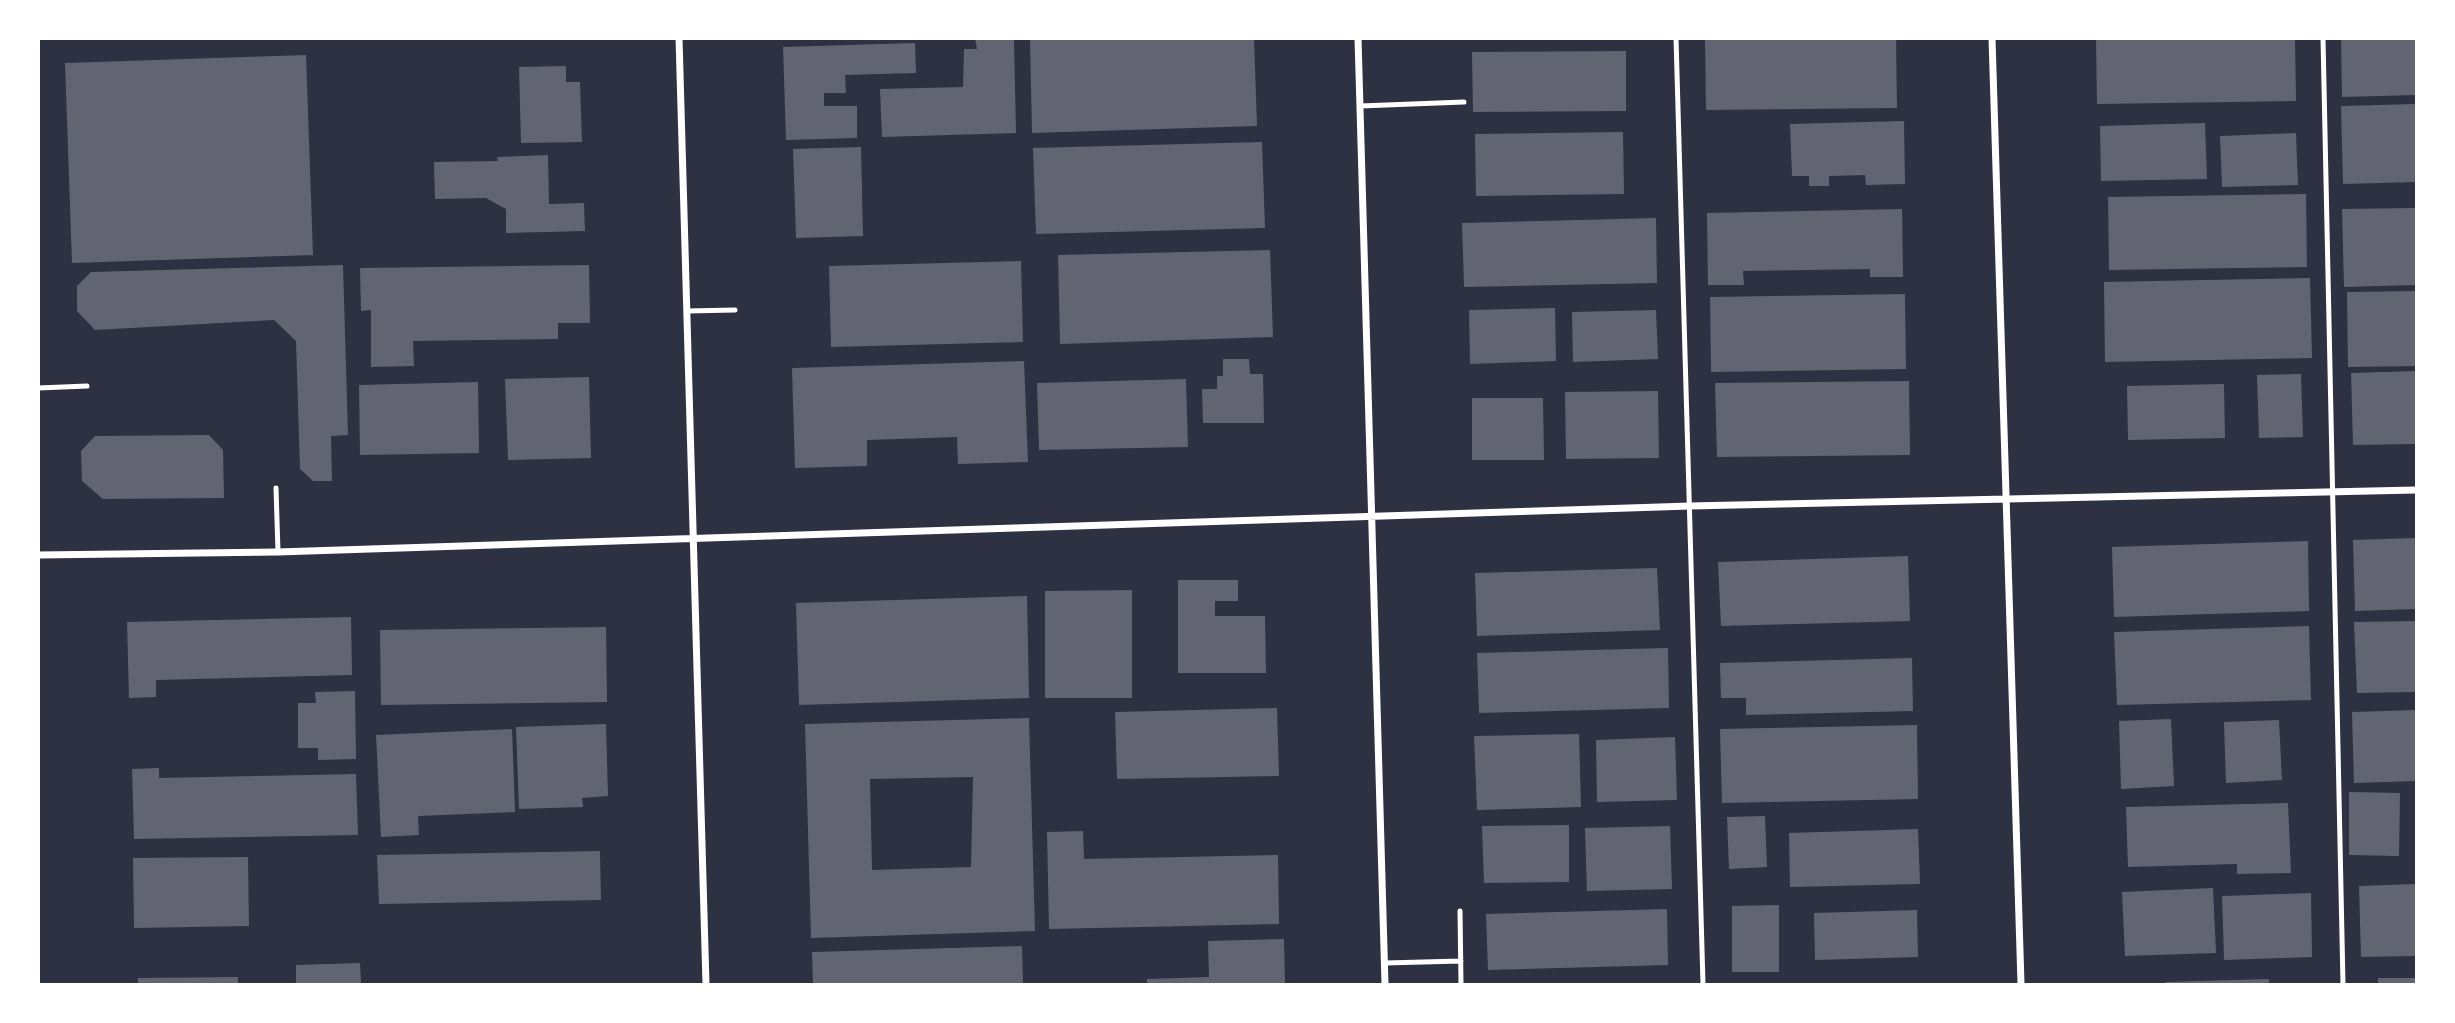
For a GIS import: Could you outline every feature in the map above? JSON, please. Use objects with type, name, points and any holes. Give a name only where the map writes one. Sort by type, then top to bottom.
[{"type":"street","points":[[679,38],[706,985]]},
{"type":"street","points":[[1358,38],[1385,985]]},
{"type":"street","points":[[1992,38],[2021,985]]},
{"type":"street","points":[[38,555],[278,552],[1690,506],[2417,490]]},
{"type":"lane","points":[[1676,38],[1703,985]]},
{"type":"lane","points":[[2323,38],[2343,985]]},
{"type":"lane","points":[[1360,106],[1464,102]]},
{"type":"lane","points":[[687,311],[735,310]]},
{"type":"lane","points":[[38,388],[87,386]]},
{"type":"lane","points":[[276,488],[278,552]]},
{"type":"lane","points":[[1460,911],[1461,985]]},
{"type":"lane","points":[[1385,963],[1461,961]]},
{"type":"building","points":[[975,38],[1014,38],[1016,133],[882,137],[880,89],[963,87],[964,49],[977,49]]},
{"type":"building","points":[[1254,38],[1257,126],[1032,133],[1030,40]]},
{"type":"building","points":[[1705,38],[1896,38],[1897,108],[1706,110]]},
{"type":"building","points":[[2096,38],[2295,38],[2296,101],[2097,104]]},
{"type":"building","points":[[2341,38],[2416,38],[2416,95],[2342,97]]},
{"type":"building","points":[[915,43],[916,73],[845,75],[846,93],[824,93],[824,106],[857,106],[857,138],[786,140],[783,47]]},
{"type":"building","points":[[1626,51],[1626,111],[1473,112],[1472,52]]},
{"type":"building","points":[[306,55],[313,255],[72,263],[65,63]]},
{"type":"building","points":[[566,66],[566,82],[580,82],[582,142],[521,143],[519,67]]},
{"type":"building","points":[[2416,104],[2416,182],[2343,184],[2341,106]]},
{"type":"building","points":[[1904,121],[1905,184],[1866,185],[1865,175],[1829,176],[1829,186],[1809,186],[1809,176],[1792,176],[1790,124]]},
{"type":"building","points":[[2205,123],[2207,179],[2101,181],[2100,126]]},
{"type":"building","points":[[1623,132],[1624,194],[1476,196],[1475,134]]},
{"type":"building","points":[[2296,133],[2298,185],[2222,187],[2220,136]]},
{"type":"building","points":[[1262,142],[1265,228],[1036,234],[1033,148]]},
{"type":"building","points":[[861,147],[863,236],[796,238],[793,149]]},
{"type":"building","points":[[548,155],[549,204],[584,203],[585,231],[506,233],[506,209],[486,198],[435,199],[434,162],[498,161],[497,157]]},
{"type":"building","points":[[2306,194],[2307,267],[2109,270],[2108,197]]},
{"type":"building","points":[[2416,208],[2416,285],[2344,287],[2342,209]]},
{"type":"building","points":[[1902,209],[1903,277],[1870,277],[1870,269],[1743,271],[1744,285],[1708,285],[1707,213]]},
{"type":"building","points":[[1656,218],[1657,283],[1464,287],[1462,223]]},
{"type":"building","points":[[1270,250],[1273,337],[1060,344],[1058,255]]},
{"type":"building","points":[[1021,261],[1023,342],[831,347],[829,266]]},
{"type":"building","points":[[343,265],[348,435],[331,436],[332,481],[313,481],[300,469],[296,341],[274,320],[95,330],[77,311],[77,286],[91,272]]},
{"type":"building","points":[[589,265],[590,323],[558,323],[558,339],[413,341],[414,366],[371,367],[371,310],[361,311],[360,268]]},
{"type":"building","points":[[2310,278],[2312,358],[2105,362],[2104,282]]},
{"type":"building","points":[[2416,291],[2416,366],[2348,367],[2347,292]]},
{"type":"building","points":[[1905,294],[1906,369],[1711,372],[1710,297]]},
{"type":"building","points":[[1555,308],[1556,361],[1470,364],[1469,310]]},
{"type":"building","points":[[1656,310],[1658,359],[1573,362],[1572,312]]},
{"type":"building","points":[[1223,359],[1249,359],[1250,374],[1263,374],[1264,423],[1203,423],[1202,389],[1217,389],[1217,376],[1223,376]]},
{"type":"building","points":[[1024,361],[1028,462],[958,464],[957,437],[867,440],[867,466],[795,468],[792,368]]},
{"type":"building","points":[[2416,371],[2416,444],[2353,445],[2351,373]]},
{"type":"building","points":[[2301,374],[2303,437],[2259,438],[2257,375]]},
{"type":"building","points":[[589,377],[591,458],[508,460],[505,379]]},
{"type":"building","points":[[1186,379],[1188,447],[1039,450],[1037,383]]},
{"type":"building","points":[[1909,381],[1910,455],[1717,457],[1715,383]]},
{"type":"building","points":[[478,382],[479,453],[360,455],[359,385]]},
{"type":"building","points":[[2224,384],[2225,438],[2128,440],[2127,386]]},
{"type":"building","points":[[1658,391],[1659,458],[1566,459],[1565,392]]},
{"type":"building","points":[[1472,398],[1543,398],[1544,460],[1472,460]]},
{"type":"building","points":[[209,435],[223,450],[224,498],[103,499],[82,481],[81,451],[95,436]]},
{"type":"building","points":[[2416,538],[2416,609],[2355,611],[2353,540]]},
{"type":"building","points":[[2308,541],[2309,611],[2114,617],[2112,547]]},
{"type":"building","points":[[1908,556],[1910,621],[1721,626],[1718,562]]},
{"type":"building","points":[[1657,568],[1660,630],[1477,636],[1475,573]]},
{"type":"building","points":[[1178,580],[1238,580],[1238,601],[1215,601],[1215,616],[1265,616],[1266,673],[1178,673]]},
{"type":"building","points":[[1132,590],[1132,698],[1045,698],[1045,591]]},
{"type":"building","points":[[1027,596],[1029,698],[799,705],[796,603]]},
{"type":"building","points":[[351,617],[352,675],[156,680],[156,697],[129,698],[127,622]]},
{"type":"building","points":[[2416,621],[2416,692],[2357,693],[2354,622]]},
{"type":"building","points":[[2309,626],[2311,700],[2117,705],[2114,632]]},
{"type":"building","points":[[606,627],[607,702],[381,705],[380,630]]},
{"type":"building","points":[[1668,648],[1669,708],[1479,713],[1477,653]]},
{"type":"building","points":[[1912,658],[1913,711],[1746,715],[1746,698],[1721,698],[1720,663]]},
{"type":"building","points":[[355,691],[356,759],[318,760],[318,748],[298,748],[298,703],[316,703],[315,692]]},
{"type":"building","points":[[1277,708],[1279,776],[1117,779],[1115,712]]},
{"type":"building","points":[[2416,710],[2416,781],[2354,783],[2352,712]]},
{"type":"building","points":[[1029,718],[1035,931],[811,938],[805,724]],"holes":[[[973,777],[971,867],[872,870],[870,779]]]},
{"type":"building","points":[[2171,719],[2174,786],[2121,789],[2119,721]]},
{"type":"building","points":[[2279,720],[2282,780],[2226,783],[2224,722]]},
{"type":"building","points":[[606,724],[608,796],[582,798],[583,807],[519,809],[516,727]]},
{"type":"building","points":[[1917,725],[1918,799],[1722,803],[1720,729]]},
{"type":"building","points":[[512,729],[515,812],[418,816],[419,835],[381,837],[376,735]]},
{"type":"building","points":[[1579,734],[1581,807],[1477,810],[1474,736]]},
{"type":"building","points":[[1675,737],[1677,800],[1597,802],[1596,740]]},
{"type":"building","points":[[159,768],[159,778],[356,774],[358,835],[134,839],[132,769]]},
{"type":"building","points":[[2349,792],[2400,793],[2399,856],[2349,855]]},
{"type":"building","points":[[2288,803],[2291,873],[2237,874],[2237,864],[2128,867],[2126,807]]},
{"type":"building","points":[[1765,816],[1767,867],[1729,869],[1727,817]]},
{"type":"building","points":[[1569,825],[1569,882],[1484,883],[1482,826]]},
{"type":"building","points":[[1670,826],[1672,889],[1587,891],[1585,828]]},
{"type":"building","points":[[1918,829],[1920,884],[1790,887],[1789,833]]},
{"type":"building","points":[[1083,831],[1084,859],[1278,855],[1279,924],[1049,929],[1047,832]]},
{"type":"building","points":[[600,851],[601,900],[379,904],[377,855]]},
{"type":"building","points":[[248,857],[249,926],[134,928],[133,858]]},
{"type":"building","points":[[2416,884],[2416,956],[2361,957],[2359,886]]},
{"type":"building","points":[[2213,888],[2216,953],[2125,956],[2122,892]]},
{"type":"building","points":[[2311,893],[2312,957],[2224,960],[2222,896]]},
{"type":"building","points":[[1779,905],[1779,972],[1732,972],[1732,906]]},
{"type":"building","points":[[1667,909],[1668,965],[1488,970],[1486,914]]},
{"type":"building","points":[[1917,910],[1918,957],[1815,960],[1814,913]]},
{"type":"building","points":[[1284,939],[1285,984],[1147,984],[1147,979],[1209,977],[1208,941]]},
{"type":"building","points":[[1022,946],[1023,984],[813,984],[812,952]]},
{"type":"building","points":[[360,963],[361,984],[296,984],[296,965]]},
{"type":"building","points":[[238,977],[238,984],[138,984],[138,978]]},
{"type":"building","points":[[2378,978],[2416,978],[2416,984],[2378,984]]},
{"type":"building","points":[[2269,979],[2269,984],[2165,982]]}]
